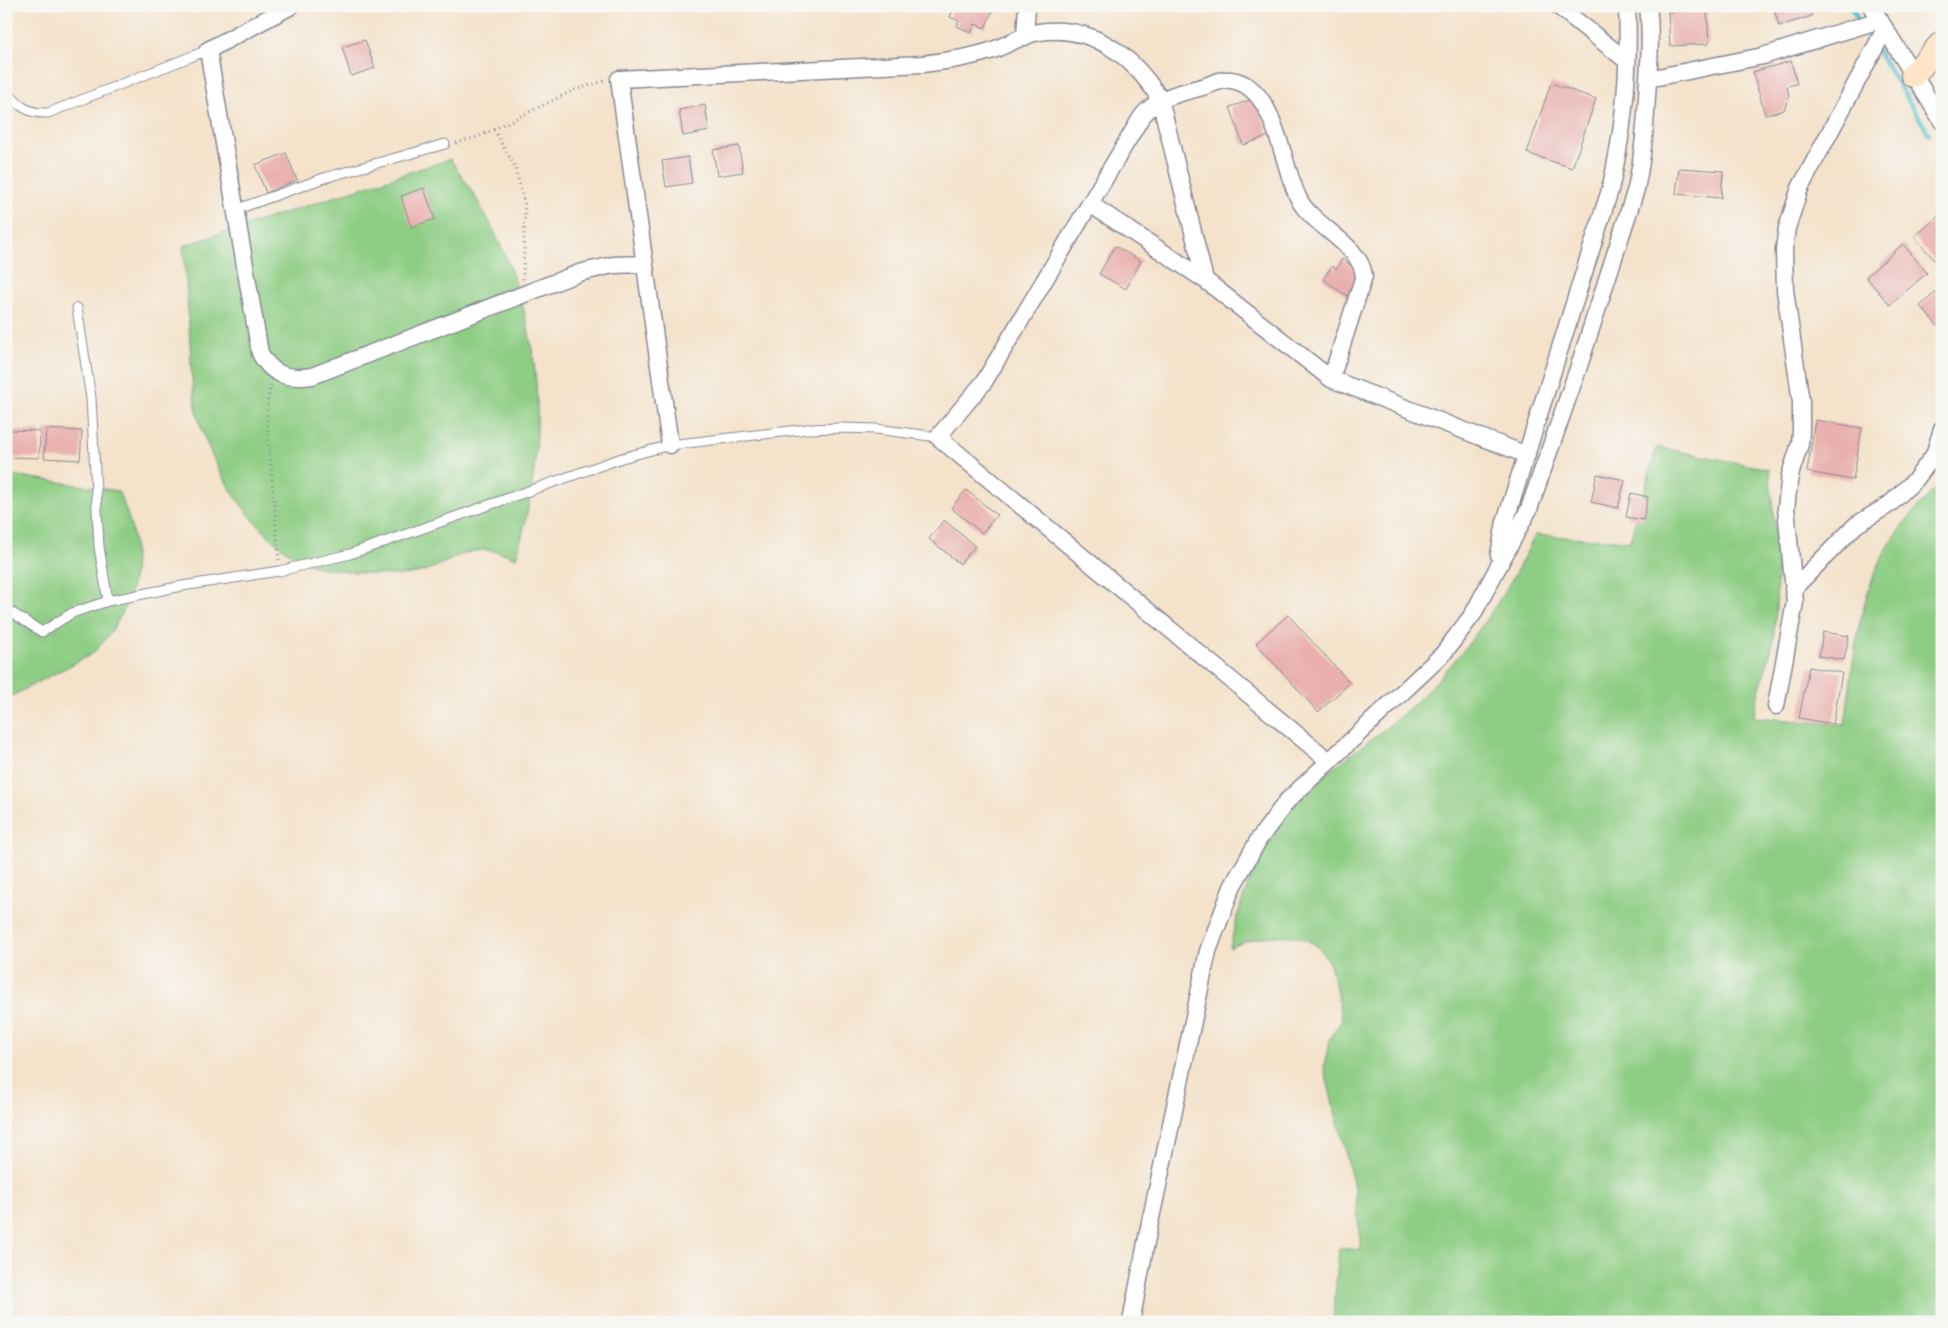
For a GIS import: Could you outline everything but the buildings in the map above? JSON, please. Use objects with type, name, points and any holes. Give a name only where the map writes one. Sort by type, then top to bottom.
[{"type":"street","points":[[292,6],[208,50],[260,353],[264,361],[276,373],[283,377],[299,378],[325,372],[596,268],[621,264],[644,264]]},
{"type":"street","points":[[1025,37],[1027,6]]},
{"type":"street","points":[[1558,6],[1627,61]]},
{"type":"street","points":[[1496,569],[1505,522],[1610,190],[1623,126],[1627,61],[1627,6]]},
{"type":"street","points":[[1131,1322],[1148,1232],[1215,929],[1232,887],[1259,839],[1287,801],[1443,654],[1473,614],[1529,509],[1628,216],[1642,162],[1647,120],[1650,36],[1648,6]]},
{"type":"street","points":[[1871,6],[1942,121]]},
{"type":"street","points":[[1648,79],[1763,56],[1882,25]]},
{"type":"street","points":[[1776,706],[1794,602],[1786,508],[1790,475],[1800,444],[1802,416],[1785,290],[1784,270],[1787,228],[1800,188],[1882,25]]},
{"type":"street","points":[[670,445],[620,79],[930,63],[968,57],[1036,32],[1077,33],[1101,41],[1114,48],[1136,66],[1160,99],[1204,280]]},
{"type":"street","points":[[1913,75],[1942,43]]},
{"type":"street","points":[[1329,761],[938,437],[984,382],[1136,123],[1160,99],[1230,79],[1246,86],[1263,102],[1292,183],[1302,204],[1317,222],[1358,257],[1363,268],[1364,276],[1331,379]]},
{"type":"street","points":[[1090,204],[1204,280],[1331,379],[1527,455]]},
{"type":"street","points":[[1793,589],[1856,525],[1890,504],[1911,485],[1934,455],[1942,429]]},
{"type":"lane","points":[[6,90],[24,109],[32,112],[48,113],[208,50]]},
{"type":"lane","points":[[235,210],[324,178],[446,144]]},
{"type":"lane","points":[[77,308],[91,398],[99,547],[108,601]]},
{"type":"lane","points":[[6,609],[42,632],[72,613],[108,601],[182,586],[280,571],[350,554],[622,458],[670,445],[807,429],[876,429],[938,437]]},
{"type":"path","points":[[446,144],[463,142],[494,130],[574,90],[598,82],[620,79]]},
{"type":"path","points":[[494,130],[514,165],[525,205],[522,295]]},
{"type":"path","points":[[276,373],[271,385],[266,409],[280,571]]},
{"type":"green space","points":[[450,159],[480,205],[504,252],[521,301],[532,350],[537,400],[536,452],[529,504],[516,558],[498,552],[482,550],[469,552],[418,573],[402,575],[384,575],[318,567],[292,554],[273,540],[238,501],[212,456],[197,412],[193,387],[183,246]]},
{"type":"green space","points":[[1657,447],[1769,469],[1776,551],[1776,614],[1770,655],[1754,717],[1845,725],[1860,623],[1868,593],[1879,565],[1894,538],[1915,511],[1942,483],[1942,1322],[1333,1322],[1339,1248],[1361,1250],[1355,1191],[1324,1068],[1329,1040],[1342,1020],[1334,979],[1326,957],[1318,947],[1307,940],[1295,937],[1267,937],[1253,939],[1230,948],[1243,899],[1262,853],[1290,811],[1306,792],[1325,775],[1414,704],[1450,666],[1497,604],[1535,535],[1630,541]]},
{"type":"green space","points":[[6,474],[118,491],[133,535],[135,557],[134,577],[129,598],[108,636],[92,654],[6,699]]},
{"type":"waterway","points":[[1850,6],[1929,134]]}]
